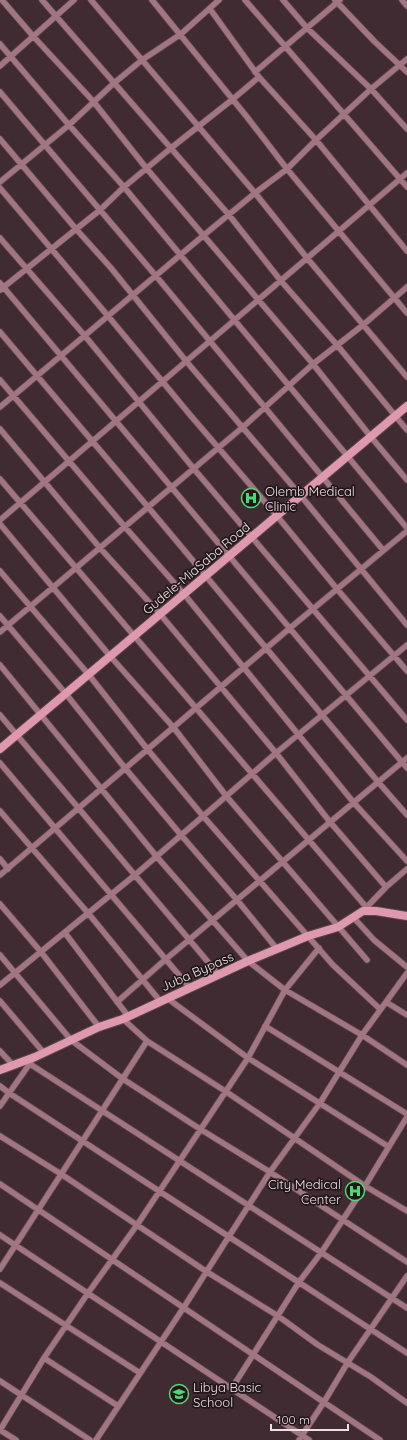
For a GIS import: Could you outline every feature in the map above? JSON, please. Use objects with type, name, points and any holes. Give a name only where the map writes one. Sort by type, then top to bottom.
[{"type":"main road","name":"Gudele-MiaSaba Road","points":[[0,749],[407,406]]},
{"type":"main road","points":[[365,909],[407,916]]},
{"type":"main road","name":"Juba Bypass","points":[[0,1070],[35,1057],[248,961],[308,936],[338,927],[354,918],[365,909]]},
{"type":"street","points":[[2,0],[93,101],[147,168],[313,364],[407,480]]},
{"type":"street","points":[[42,0],[229,215],[281,281],[337,345],[407,430]]},
{"type":"street","points":[[0,66],[74,0]]},
{"type":"street","points":[[90,0],[255,193],[307,258],[407,377]]},
{"type":"street","points":[[152,0],[287,169],[407,313]]},
{"type":"street","points":[[245,0],[407,187]]},
{"type":"street","points":[[283,0],[308,28],[371,89],[407,129]]},
{"type":"street","points":[[402,0],[407,6]]},
{"type":"street","points":[[0,182],[69,125],[114,83],[142,60],[180,34],[210,9],[217,1]]},
{"type":"street","points":[[407,72],[375,42],[337,1],[257,74],[233,100],[171,148],[124,187],[100,210],[28,268],[1,287],[172,487],[346,695],[405,760],[407,768]]},
{"type":"street","points":[[210,9],[257,74],[316,140],[407,251]]},
{"type":"street","points":[[0,44],[124,187],[407,529],[0,875]]},
{"type":"street","points":[[0,407],[204,235],[287,169],[371,89],[407,59]]},
{"type":"street","points":[[0,92],[156,276],[265,408],[324,476],[383,550]]},
{"type":"street","points":[[0,139],[111,268],[186,361],[301,496],[360,570],[407,625]]},
{"type":"street","points":[[0,520],[407,173]]},
{"type":"street","points":[[0,188],[162,382],[277,516],[337,590],[407,671]]},
{"type":"street","points":[[0,238],[28,268],[194,469],[407,720]]},
{"type":"street","points":[[0,632],[194,469],[265,408],[313,364],[363,325],[407,287]]},
{"type":"street","points":[[0,332],[407,815]]},
{"type":"street","points":[[0,380],[184,594],[354,803],[407,862]]},
{"type":"street","points":[[0,429],[100,548],[160,614],[276,754],[330,822],[386,887]]},
{"type":"street","points":[[0,479],[197,708],[365,909],[386,887],[407,869]]},
{"type":"street","points":[[0,524],[110,656],[174,728],[227,797],[367,960]]},
{"type":"street","points":[[0,571],[89,675],[148,750],[260,881],[333,965],[380,1009]]},
{"type":"street","points":[[0,616],[66,694],[181,836],[237,900],[277,949]]},
{"type":"street","points":[[0,985],[135,876],[252,774],[407,645]]},
{"type":"street","points":[[0,665],[157,857],[248,961],[285,990],[362,1035],[407,1065]]},
{"type":"street","points":[[0,715],[218,975]]},
{"type":"street","points":[[117,1002],[166,959],[405,760]]},
{"type":"street","points":[[0,763],[190,988]]},
{"type":"street","points":[[0,811],[88,913],[143,980],[163,999],[248,1058],[389,1147]]},
{"type":"street","points":[[0,859],[8,868]]},
{"type":"street","points":[[0,904],[41,952],[99,1027]]},
{"type":"street","points":[[354,918],[374,940],[407,967]]},
{"type":"street","points":[[65,933],[117,1002],[125,1017],[147,1041],[295,1137],[365,1186],[407,1211]]},
{"type":"street","points":[[16,1440],[0,1430],[21,1395],[44,1358],[137,1224],[248,1058],[285,990],[319,948]]},
{"type":"street","points":[[0,955],[71,1040],[122,1079],[270,1172],[407,1262]]},
{"type":"street","points":[[96,1440],[207,1272],[248,1205],[320,1103],[362,1035],[407,973]]},
{"type":"street","points":[[0,1001],[44,1053]]},
{"type":"street","points":[[386,1002],[407,1015]]},
{"type":"street","points":[[232,1388],[299,1282],[321,1253],[365,1186],[407,1116],[265,1026]]},
{"type":"street","points":[[0,1269],[147,1041]]},
{"type":"street","points":[[0,1050],[13,1065]]},
{"type":"street","points":[[0,1106],[35,1057]]},
{"type":"street","points":[[30,1064],[407,1308]]},
{"type":"street","points":[[0,1086],[407,1353]]},
{"type":"street","points":[[0,1136],[61,1174],[207,1272],[278,1316],[318,1345],[348,1362],[407,1403]]},
{"type":"street","points":[[0,1184],[380,1440]]},
{"type":"street","points":[[0,1235],[232,1388],[301,1438],[309,1440]]},
{"type":"street","points":[[301,1438],[348,1362],[407,1276]]},
{"type":"street","points":[[0,1283],[140,1373]]},
{"type":"street","points":[[44,1358],[118,1406]]},
{"type":"street","points":[[0,1381],[90,1440]]},
{"type":"place","name":"Olemb Medical Clinic","points":[[251,498]]},
{"type":"place","name":"City Medical Center","points":[[355,1191]]},
{"type":"place","name":"Libya Basic School","points":[[179,1394]]}]
